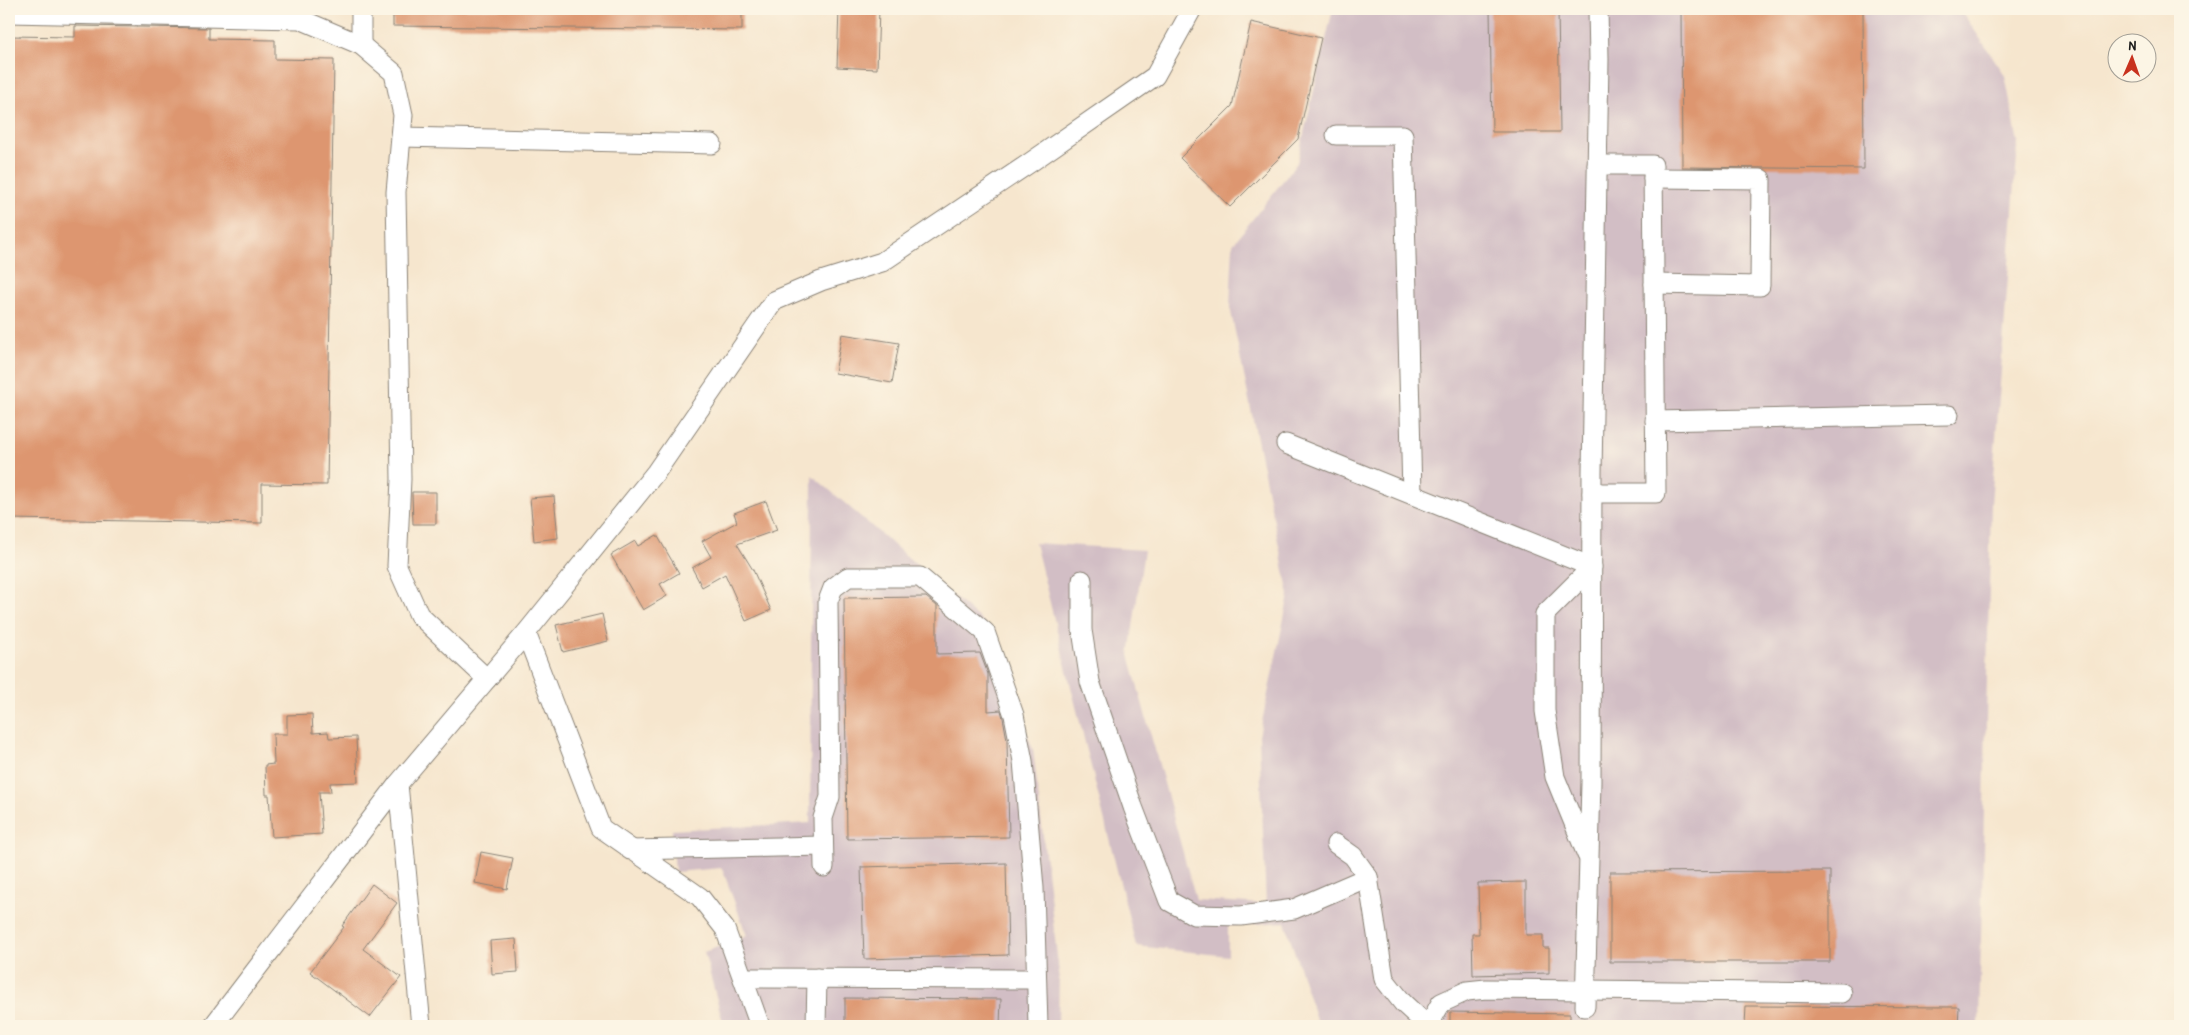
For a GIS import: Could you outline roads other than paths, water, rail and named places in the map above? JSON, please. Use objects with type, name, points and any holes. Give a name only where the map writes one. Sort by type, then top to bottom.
[{"type":"street","points":[[361,9],[361,45]]},
{"type":"street","points":[[213,1026],[398,784],[526,633],[656,472],[774,301],[821,281],[882,262],[1155,76],[1192,9]]},
{"type":"street","points":[[1585,998],[1592,782],[1592,493],[1598,9]]},
{"type":"street","points":[[9,13],[300,19],[361,45],[394,73],[403,115],[396,192],[401,479],[397,566],[419,615],[487,679]]},
{"type":"street","points":[[1336,135],[1403,135],[1412,494]]},
{"type":"street","points":[[401,137],[712,144]]},
{"type":"street","points":[[1592,493],[1656,492],[1653,165],[1597,165]]},
{"type":"street","points":[[1653,178],[1761,179],[1760,286],[1654,284]]},
{"type":"street","points":[[1655,421],[1949,415]]},
{"type":"street","points":[[1286,444],[1592,567]]},
{"type":"street","points":[[1589,861],[1555,777],[1545,711],[1545,614],[1592,567]]},
{"type":"street","points":[[824,867],[823,818],[830,797],[828,601],[833,588],[848,577],[920,577],[985,632],[1014,714],[1023,761],[1034,888],[1038,1026]]},
{"type":"street","points":[[1082,580],[1082,630],[1090,682],[1133,807],[1169,901],[1194,915],[1241,916],[1294,909],[1368,876]]},
{"type":"street","points":[[526,633],[601,828],[700,897],[725,929],[760,1026]]},
{"type":"street","points":[[398,784],[421,1026]]},
{"type":"street","points":[[1336,844],[1353,856],[1368,876],[1384,979],[1403,1003],[1428,1026],[1441,1003],[1467,991],[1486,989],[1585,998],[1842,993]]},
{"type":"street","points":[[630,850],[823,846]]},
{"type":"street","points":[[743,978],[1036,979]]},
{"type":"street","points":[[816,1026],[817,978]]}]
